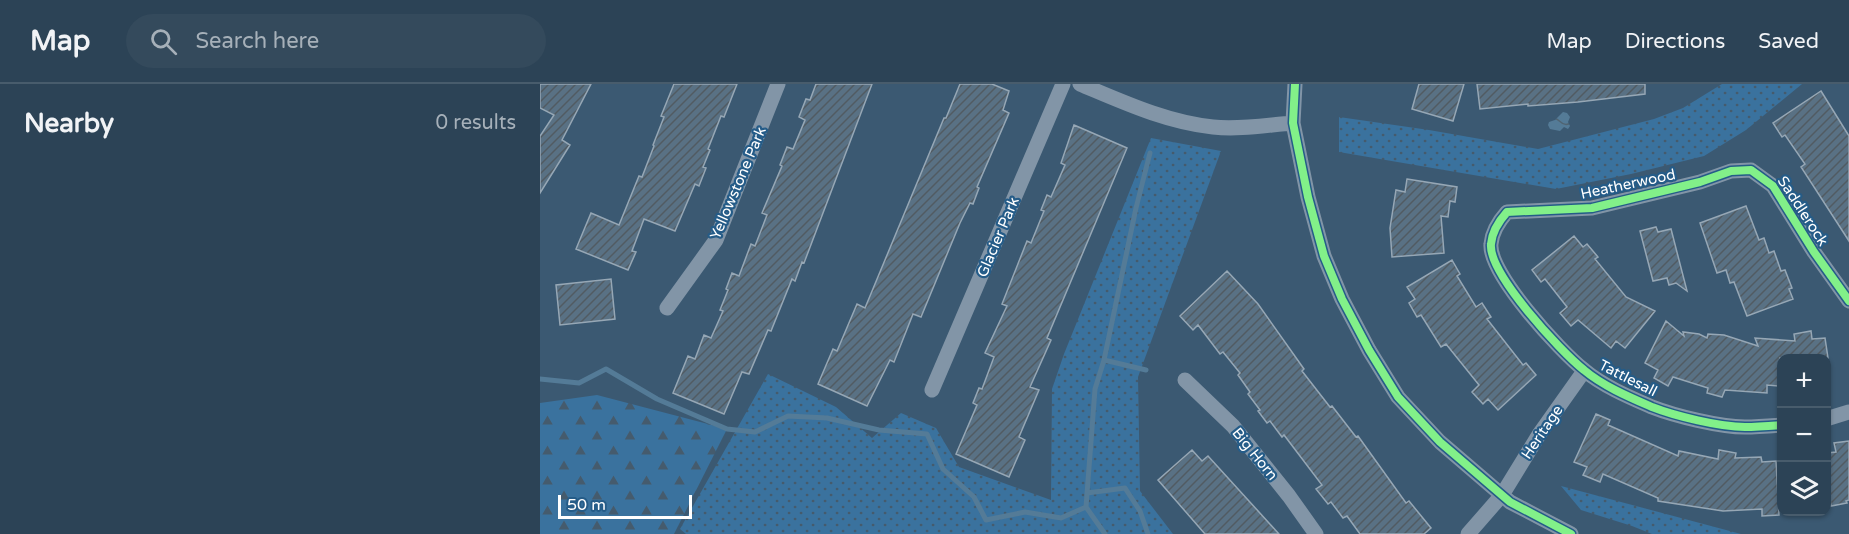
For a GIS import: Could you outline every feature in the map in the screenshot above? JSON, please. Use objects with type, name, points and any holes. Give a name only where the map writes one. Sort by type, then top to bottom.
[{"type":"street","name":"Yellowstone Park","points":[[667,308],[716,240],[778,84]]},
{"type":"street","name":"Glacier Park","points":[[932,390],[1063,84]]},
{"type":"street","points":[[1080,84],[1137,108],[1171,119],[1204,126],[1215,128],[1293,123]]},
{"type":"street","points":[[1295,84],[1293,123],[1308,197],[1324,256],[1342,299],[1369,351],[1398,397],[1440,442],[1510,502],[1571,534]]},
{"type":"street","name":"Heatherwood","points":[[1507,212],[1592,208],[1700,182],[1731,171],[1751,170]]},
{"type":"street","name":"Saddlerock","points":[[1751,170],[1773,186],[1814,252],[1849,301]]},
{"type":"street","name":"Tattlesall","points":[[1507,212],[1498,223],[1491,245],[1497,265],[1520,302],[1543,331],[1584,371],[1614,390],[1664,410],[1695,419],[1743,427],[1777,425]]},
{"type":"street","name":"Heritage","points":[[1468,534],[1502,495],[1540,433],[1584,371]]},
{"type":"street","name":"Big Horn","points":[[1185,380],[1233,426],[1316,534]]},
{"type":"street","points":[[1831,417],[1849,412]]},
{"type":"green space","points":[[1722,84],[1802,84],[1746,130],[1704,156],[1556,189],[1339,152],[1339,117],[1538,149],[1654,119],[1683,108]]},
{"type":"green space","points":[[1151,138],[1221,151],[1138,377],[1140,491],[1173,534],[686,534],[680,529],[768,374],[836,407],[872,438],[901,413],[936,428],[959,467],[1051,500],[1052,389]]},
{"type":"green space","points":[[597,395],[727,429],[674,534],[540,534],[540,403]]},
{"type":"green space","points":[[1561,486],[1741,534],[1652,534],[1581,510]]},
{"type":"water","points":[[1563,112],[1570,117],[1568,129],[1564,127],[1560,131],[1550,129],[1549,122],[1555,120]]},
{"type":"building","points":[[540,84],[591,84],[562,140],[570,145],[540,193],[540,136],[554,115],[540,108]]},
{"type":"building","points":[[674,84],[737,84],[708,149],[710,150],[703,167],[706,168],[699,186],[695,184],[675,231],[644,219],[632,251],[636,252],[628,270],[576,249],[591,213],[619,225],[639,176],[642,177],[664,117],[661,116]]},
{"type":"building","points":[[816,84],[872,84],[804,263],[802,262],[795,281],[792,279],[771,331],[768,330],[749,374],[742,372],[724,414],[673,393],[688,356],[695,359],[704,335],[711,338],[723,311],[720,310],[732,273],[739,276],[751,244],[755,246],[767,215],[762,213],[782,166],[780,165],[787,147],[793,149],[805,120],[799,117],[806,99],[810,100]]},
{"type":"building","points":[[960,84],[992,84],[1009,91],[1003,110],[1009,113],[977,187],[979,188],[973,204],[970,203],[960,223],[921,317],[913,314],[894,362],[890,360],[867,406],[818,384],[833,349],[837,351],[857,304],[865,308]]},
{"type":"building","points":[[1419,84],[1464,84],[1453,121],[1412,109]]},
{"type":"building","points":[[1477,84],[1645,84],[1645,94],[1578,102],[1480,109]]},
{"type":"building","points":[[1821,91],[1849,136],[1849,241],[1801,167],[1805,164],[1785,135],[1782,137],[1773,123]]},
{"type":"building","points":[[1074,125],[1127,148],[1047,338],[1051,340],[1030,387],[1039,390],[1019,437],[1025,440],[1009,477],[956,454],[977,405],[973,403],[979,388],[982,389],[994,357],[985,353],[1007,306],[1002,304],[1027,241],[1031,243],[1044,211],[1041,210],[1047,195],[1051,197],[1065,165],[1061,163]]},
{"type":"building","points":[[1407,179],[1457,187],[1455,202],[1450,201],[1448,217],[1441,216],[1444,253],[1392,257],[1390,228],[1396,190],[1405,192]]},
{"type":"building","points":[[1746,206],[1759,240],[1764,238],[1769,253],[1774,251],[1781,271],[1785,270],[1792,288],[1789,289],[1793,299],[1747,316],[1734,282],[1730,283],[1726,270],[1717,273],[1700,223]]},
{"type":"building","points":[[1656,227],[1658,232],[1671,229],[1687,291],[1676,283],[1669,285],[1667,278],[1653,281],[1640,231]]},
{"type":"building","points":[[1574,236],[1583,247],[1587,244],[1598,257],[1595,259],[1626,297],[1655,311],[1625,348],[1616,341],[1611,348],[1578,320],[1571,326],[1560,313],[1567,307],[1545,279],[1541,282],[1532,270]]},
{"type":"building","points":[[1452,260],[1460,274],[1457,276],[1476,307],[1482,303],[1491,317],[1487,319],[1523,365],[1526,363],[1536,375],[1498,410],[1488,399],[1483,404],[1472,392],[1479,385],[1446,344],[1441,347],[1421,315],[1417,317],[1409,303],[1415,299],[1407,287]]},
{"type":"building","points":[[1227,271],[1258,304],[1304,369],[1302,371],[1330,407],[1332,406],[1356,437],[1358,436],[1406,503],[1409,501],[1431,528],[1424,534],[1360,534],[1347,516],[1343,518],[1331,502],[1328,504],[1316,489],[1322,485],[1284,435],[1282,437],[1270,421],[1267,423],[1258,411],[1260,410],[1238,375],[1240,373],[1223,352],[1220,354],[1198,325],[1193,330],[1180,316]]},
{"type":"building","points":[[611,279],[615,319],[560,325],[556,285]]},
{"type":"building","points":[[1666,321],[1684,336],[1683,332],[1699,334],[1707,338],[1708,334],[1724,335],[1758,346],[1755,338],[1795,341],[1794,334],[1811,331],[1812,339],[1825,338],[1827,354],[1777,354],[1777,386],[1767,385],[1767,393],[1725,390],[1722,397],[1707,393],[1708,388],[1673,377],[1668,386],[1654,378],[1658,370],[1645,363]]},
{"type":"building","points":[[1596,414],[1610,420],[1608,425],[1678,456],[1679,451],[1718,459],[1719,450],[1736,453],[1735,458],[1761,457],[1762,462],[1776,461],[1777,515],[1762,516],[1762,509],[1723,511],[1658,501],[1658,498],[1603,474],[1600,482],[1583,475],[1587,467],[1574,462]]},
{"type":"building","points":[[1849,441],[1849,500],[1846,501],[1847,503],[1831,506],[1831,453],[1836,452],[1834,443]]},
{"type":"building","points":[[1192,450],[1202,461],[1208,456],[1279,534],[1205,534],[1158,480]]},
{"type":"waterway","points":[[1104,360],[1150,153]]},
{"type":"waterway","points":[[540,379],[579,383],[606,369],[657,399],[727,429],[755,432],[788,416],[827,418],[879,430],[927,434],[943,469],[974,497],[986,520],[1025,512],[1061,518],[1086,507],[1095,389],[1104,360],[1146,370]]},
{"type":"waterway","points":[[1087,493],[1125,488],[1140,511],[1148,534]]},
{"type":"waterway","points":[[1086,507],[1105,534]]},
{"type":"cycle path","points":[[1295,84],[1293,123],[1308,197],[1324,256],[1342,299],[1369,350],[1398,397],[1440,442],[1510,502],[1571,534]]},
{"type":"cycle path","points":[[1777,425],[1735,427],[1685,417],[1652,407],[1591,376],[1543,329],[1513,292],[1493,257],[1491,244],[1496,227],[1507,212],[1592,208],[1700,182],[1731,171],[1751,170],[1773,186],[1814,252],[1849,301]]}]
